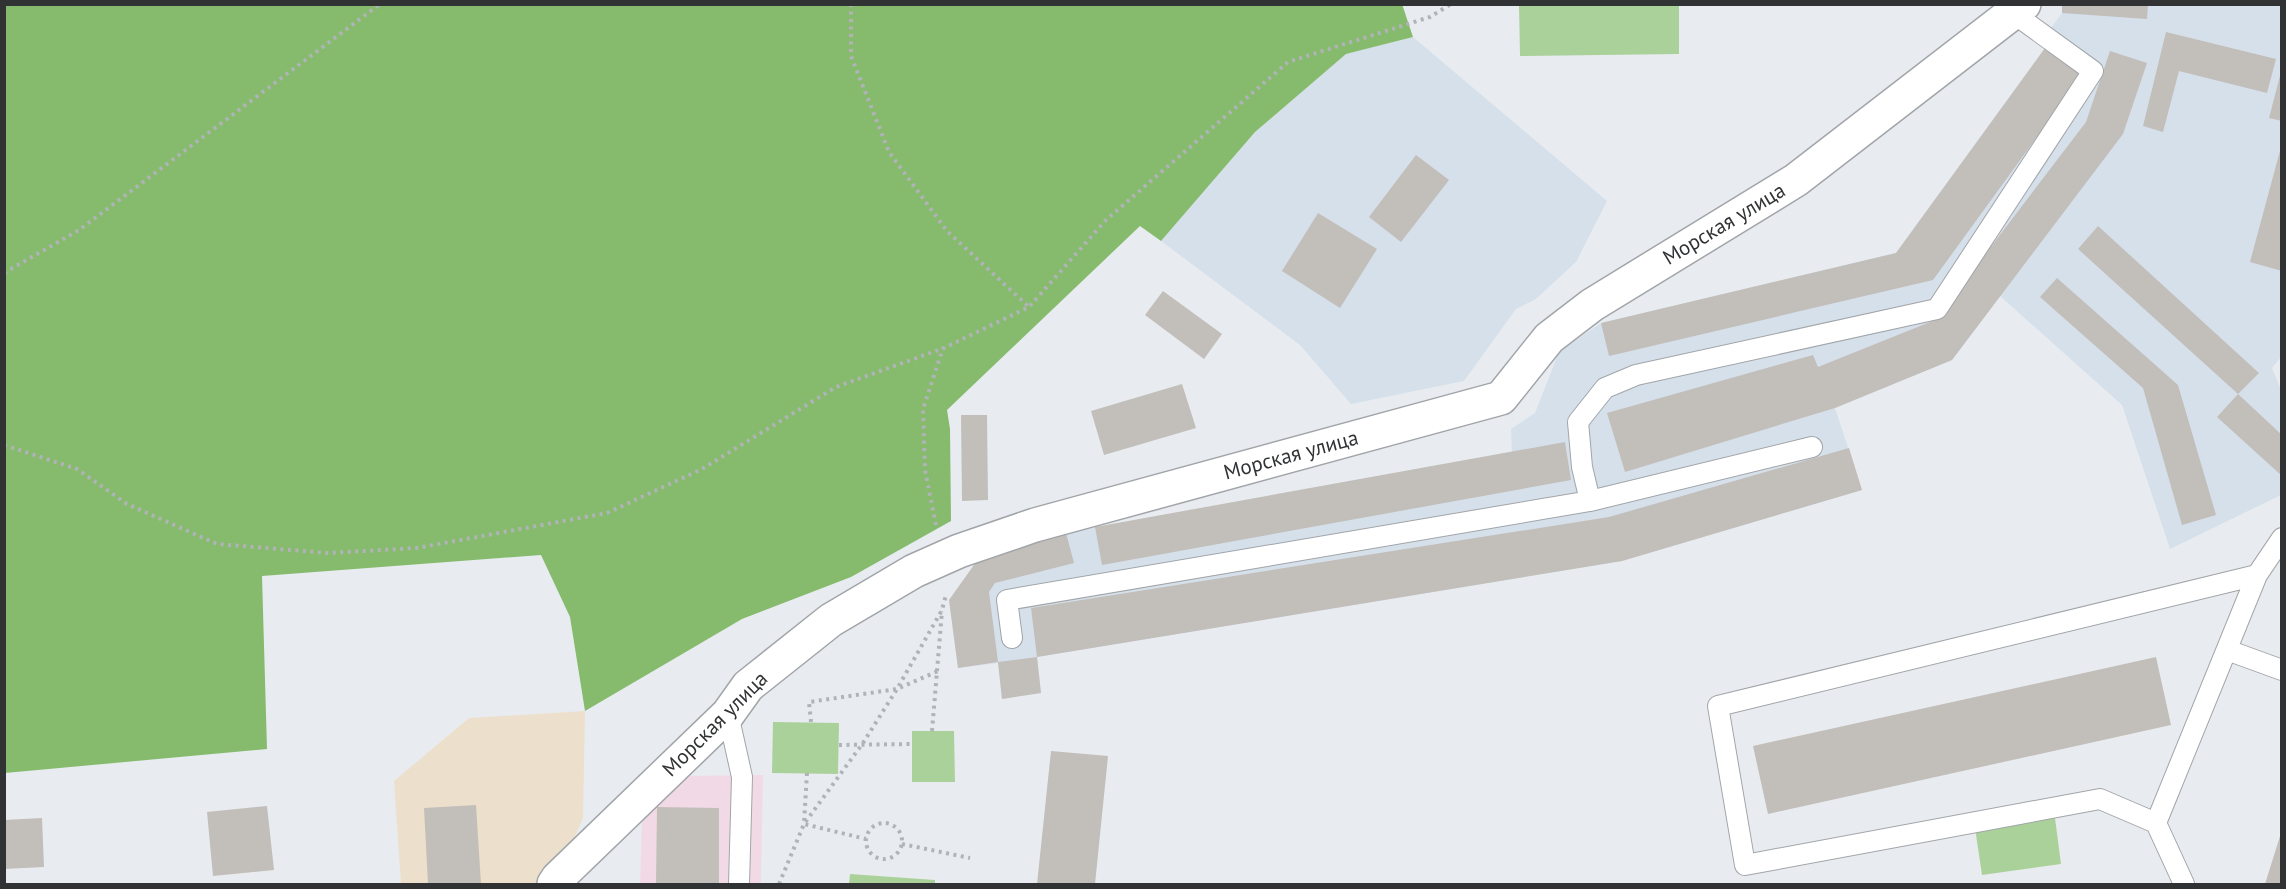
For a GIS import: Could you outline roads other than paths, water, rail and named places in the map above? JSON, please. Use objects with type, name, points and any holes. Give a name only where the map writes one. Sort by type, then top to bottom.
[{"type":"street","name":"Морская улица","points":[[554,885],[558,878],[728,714],[748,686],[831,620],[914,571],[959,551],[1035,525],[1502,398],[1550,338],[1592,305],[1796,180],[2019,9]]},
{"type":"lane","points":[[1590,501],[1581,467],[1578,422],[1605,388],[1636,375],[1937,309],[2093,71],[2019,9]]},
{"type":"lane","points":[[1012,638],[1007,600],[1590,501],[1812,447]]},
{"type":"lane","points":[[2156,823],[2257,575],[2282,538]]},
{"type":"lane","points":[[2184,885],[2156,823],[2100,799],[1745,865],[1718,706],[2257,575]]},
{"type":"lane","points":[[2227,650],[2282,670]]},
{"type":"lane","points":[[728,714],[742,777],[739,885]]}]
